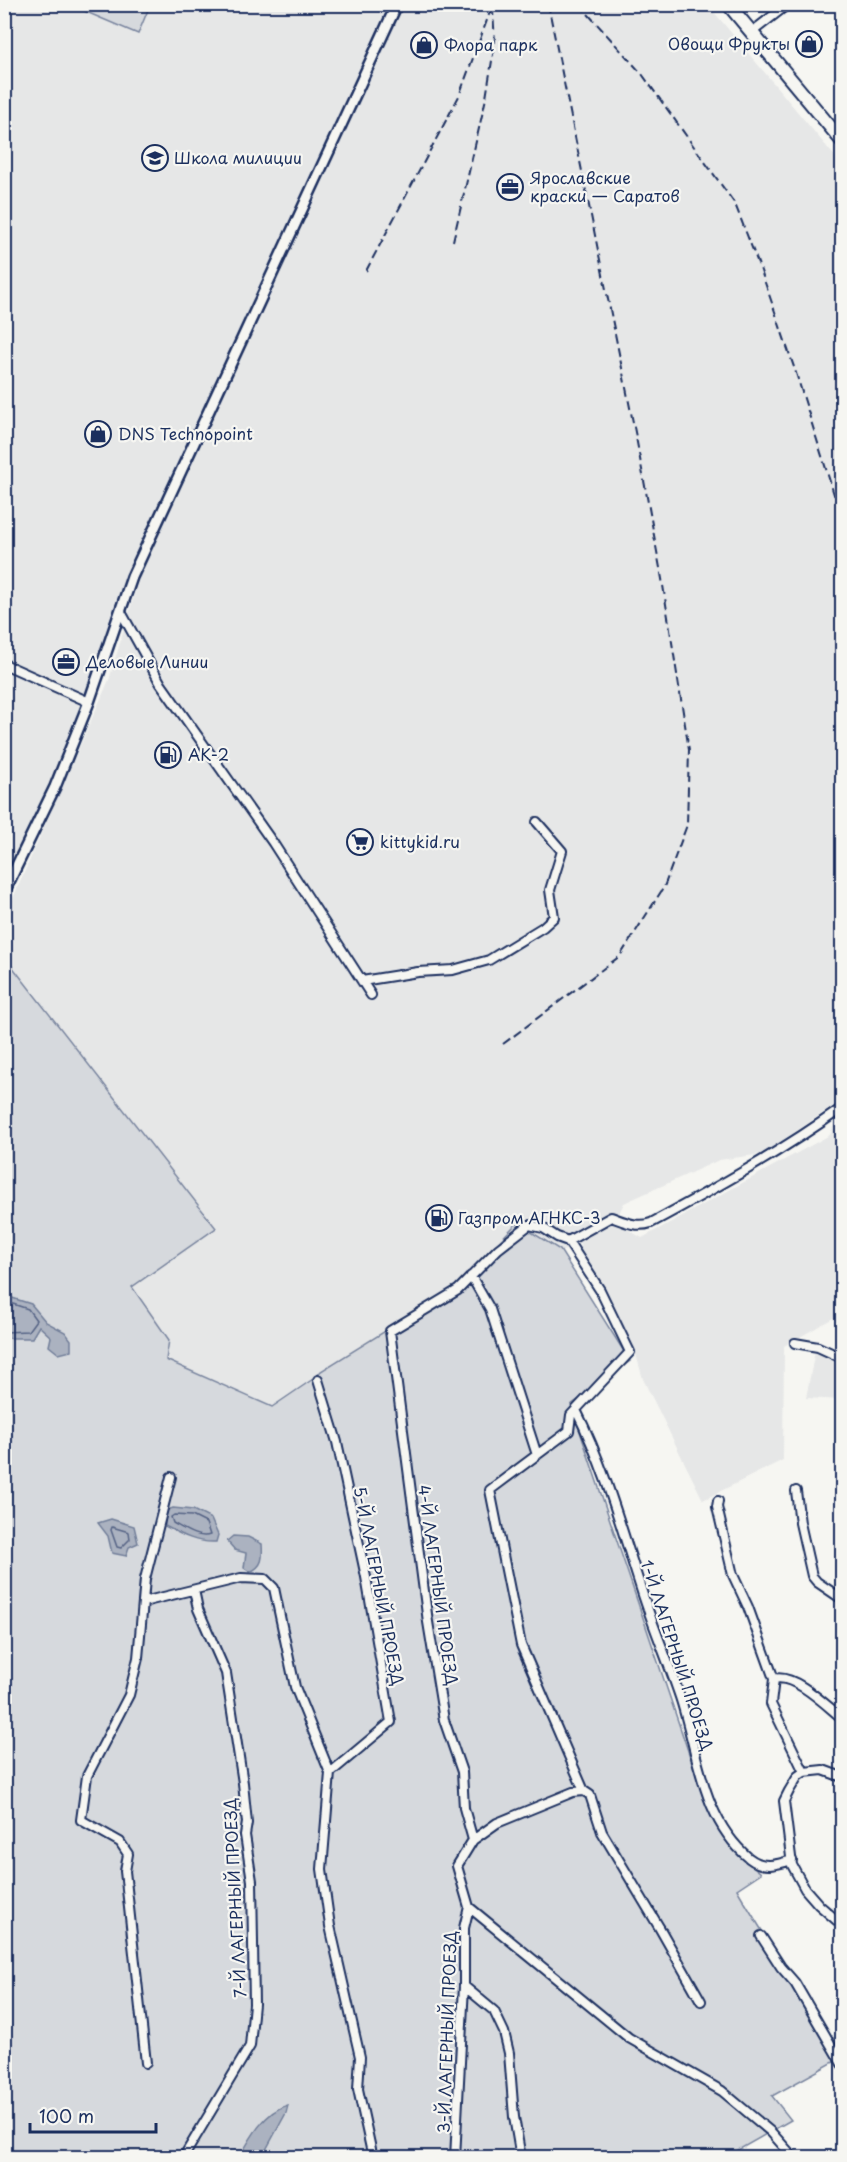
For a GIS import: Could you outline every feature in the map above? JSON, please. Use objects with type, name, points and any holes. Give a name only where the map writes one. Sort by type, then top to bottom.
[{"type":"main road","points":[[728,4],[843,141]]},
{"type":"street","points":[[4,892],[55,787],[89,702],[132,578],[397,4]]},
{"type":"street","points":[[752,32],[788,4]]},
{"type":"street","points":[[120,612],[161,684],[273,843],[371,995]]},
{"type":"street","points":[[4,664],[89,702]]},
{"type":"street","points":[[362,981],[418,972],[453,970],[489,960],[543,927],[554,917],[550,890],[562,851],[537,822]]},
{"type":"street","points":[[568,1241],[611,1216],[635,1225],[644,1226],[651,1223],[722,1186],[744,1169],[810,1131],[843,1108]]},
{"type":"street","points":[[537,1455],[490,1309],[471,1276],[498,1249],[529,1225],[543,1228],[557,1238],[568,1241],[600,1290],[630,1352],[571,1415],[569,1431],[537,1455],[489,1490],[521,1645],[602,1832],[701,2001]]},
{"type":"street","name":"4-Й ЛАГЕРНЫЙ ПРОЕЗД","points":[[471,1276],[458,1290],[390,1331],[428,1622],[444,1720],[462,1772],[464,1808],[472,1840]]},
{"type":"street","points":[[795,1343],[818,1347],[843,1358]]},
{"type":"street","name":"5-Й ЛАГЕРНЫЙ ПРОЕЗД","points":[[318,1380],[337,1442],[366,1577],[391,1722],[330,1773]]},
{"type":"street","name":"1-Й ЛАГЕРНЫЙ ПРОЕЗД","points":[[576,1410],[605,1474],[644,1598],[680,1698],[708,1798],[733,1840],[750,1858],[762,1865],[771,1866],[792,1860]]},
{"type":"street","points":[[146,2062],[125,1871],[128,1854],[120,1842],[81,1820],[87,1776],[129,1695],[138,1658],[145,1579],[171,1477]]},
{"type":"street","points":[[796,1491],[812,1576],[817,1582],[843,1599]]},
{"type":"street","points":[[718,1501],[717,1507],[733,1575],[748,1608],[774,1679],[771,1704],[804,1772]]},
{"type":"street","points":[[143,1602],[241,1578],[265,1579],[274,1588],[295,1687],[330,1773],[322,1869],[330,1926],[360,2057],[358,2090],[373,2157]]},
{"type":"street","name":"7-Й ЛАГЕРНЫЙ ПРОЕЗД","points":[[183,2157],[250,2046],[254,2004],[252,1881],[245,1835],[247,1823],[243,1783],[226,1673],[198,1609],[194,1590]]},
{"type":"street","points":[[774,1679],[777,1677],[797,1683],[843,1718]]},
{"type":"street","points":[[843,1777],[823,1770],[804,1772],[784,1801],[792,1865],[805,1889],[819,1905],[843,1925]]},
{"type":"street","points":[[587,1793],[573,1791],[496,1823],[472,1840],[458,1866],[469,1907],[629,2038],[722,2091],[771,2132],[794,2157]]},
{"type":"street","name":"3-Й ЛАГЕРНЫЙ ПРОЕЗД","points":[[456,2157],[464,1986],[464,1928],[469,1907]]},
{"type":"street","points":[[761,1936],[781,1967],[795,1983],[843,2064]]},
{"type":"street","points":[[464,1986],[494,2011],[504,2032],[509,2053],[514,2117],[521,2157]]},
{"type":"shaded area","points":[[4,5],[392,5],[116,600],[97,679],[60,765],[5,881]]},
{"type":"shaded area","points":[[70,5],[150,5],[138,34]]},
{"type":"shaded area","points":[[404,5],[708,5],[842,165],[842,1100],[762,1154],[719,1160],[624,1203],[615,1222],[642,1238],[830,1135],[835,1121],[842,1115],[842,1313],[784,1346],[783,1460],[703,1500],[643,1379],[633,1344],[580,1252],[580,1243],[557,1254],[450,1293],[272,1407],[166,1360],[169,1339],[132,1287],[216,1228],[5,956],[5,916],[109,680],[141,572]]},
{"type":"shaded area","points":[[4,956],[216,1228],[132,1287],[169,1340],[166,1360],[272,1407],[316,1377],[321,1371],[453,1289],[517,1223],[560,1250],[630,1361],[571,1405],[706,1804],[738,1854],[761,1873],[737,1889],[841,2058],[772,2096],[791,2120],[738,2150],[741,2157],[5,2157]]},
{"type":"shaded area","points":[[818,1349],[842,1361],[842,1400],[806,1398],[814,1356]]},
{"type":"water","points":[[6,1296],[31,1304],[46,1322],[65,1332],[71,1340],[71,1351],[59,1354],[49,1346],[51,1337],[39,1326],[32,1338],[5,1338]]},
{"type":"water","points":[[173,1508],[193,1510],[211,1519],[218,1535],[216,1542],[196,1540],[165,1526],[165,1511]]},
{"type":"water","points":[[111,1519],[134,1526],[138,1543],[129,1547],[126,1556],[112,1553],[108,1536],[98,1523]]},
{"type":"water","points":[[233,1536],[248,1537],[262,1544],[261,1561],[254,1570],[250,1572],[244,1568],[246,1553],[235,1550],[227,1541]]},
{"type":"water","points":[[288,2105],[262,2157],[240,2157],[265,2119]]},
{"type":"railway","points":[[366,271],[459,96],[493,4]]},
{"type":"railway","points":[[503,1044],[620,956],[664,887],[687,825],[689,750],[662,579],[636,437],[548,4]]},
{"type":"railway","points":[[579,4],[642,74],[735,204],[796,373],[842,520]]},
{"type":"railway","points":[[453,241],[486,98],[495,42],[493,11]]},
{"type":"place","name":"Овощи Фрукты","points":[[809,44]]},
{"type":"place","name":"Флора парк","points":[[424,45]]},
{"type":"place","name":"Школа милиции","points":[[155,158]]},
{"type":"place","name":"Ярославские краски — Саратов","points":[[510,187]]},
{"type":"place","name":"DNS Technopoint","points":[[98,434]]},
{"type":"place","name":"Деловые Линии","points":[[66,662]]},
{"type":"place","name":"АК-2","points":[[168,755]]},
{"type":"place","name":"kittykid.ru","points":[[360,842]]},
{"type":"place","name":"Газпром АГНКС-3","points":[[439,1218]]}]
